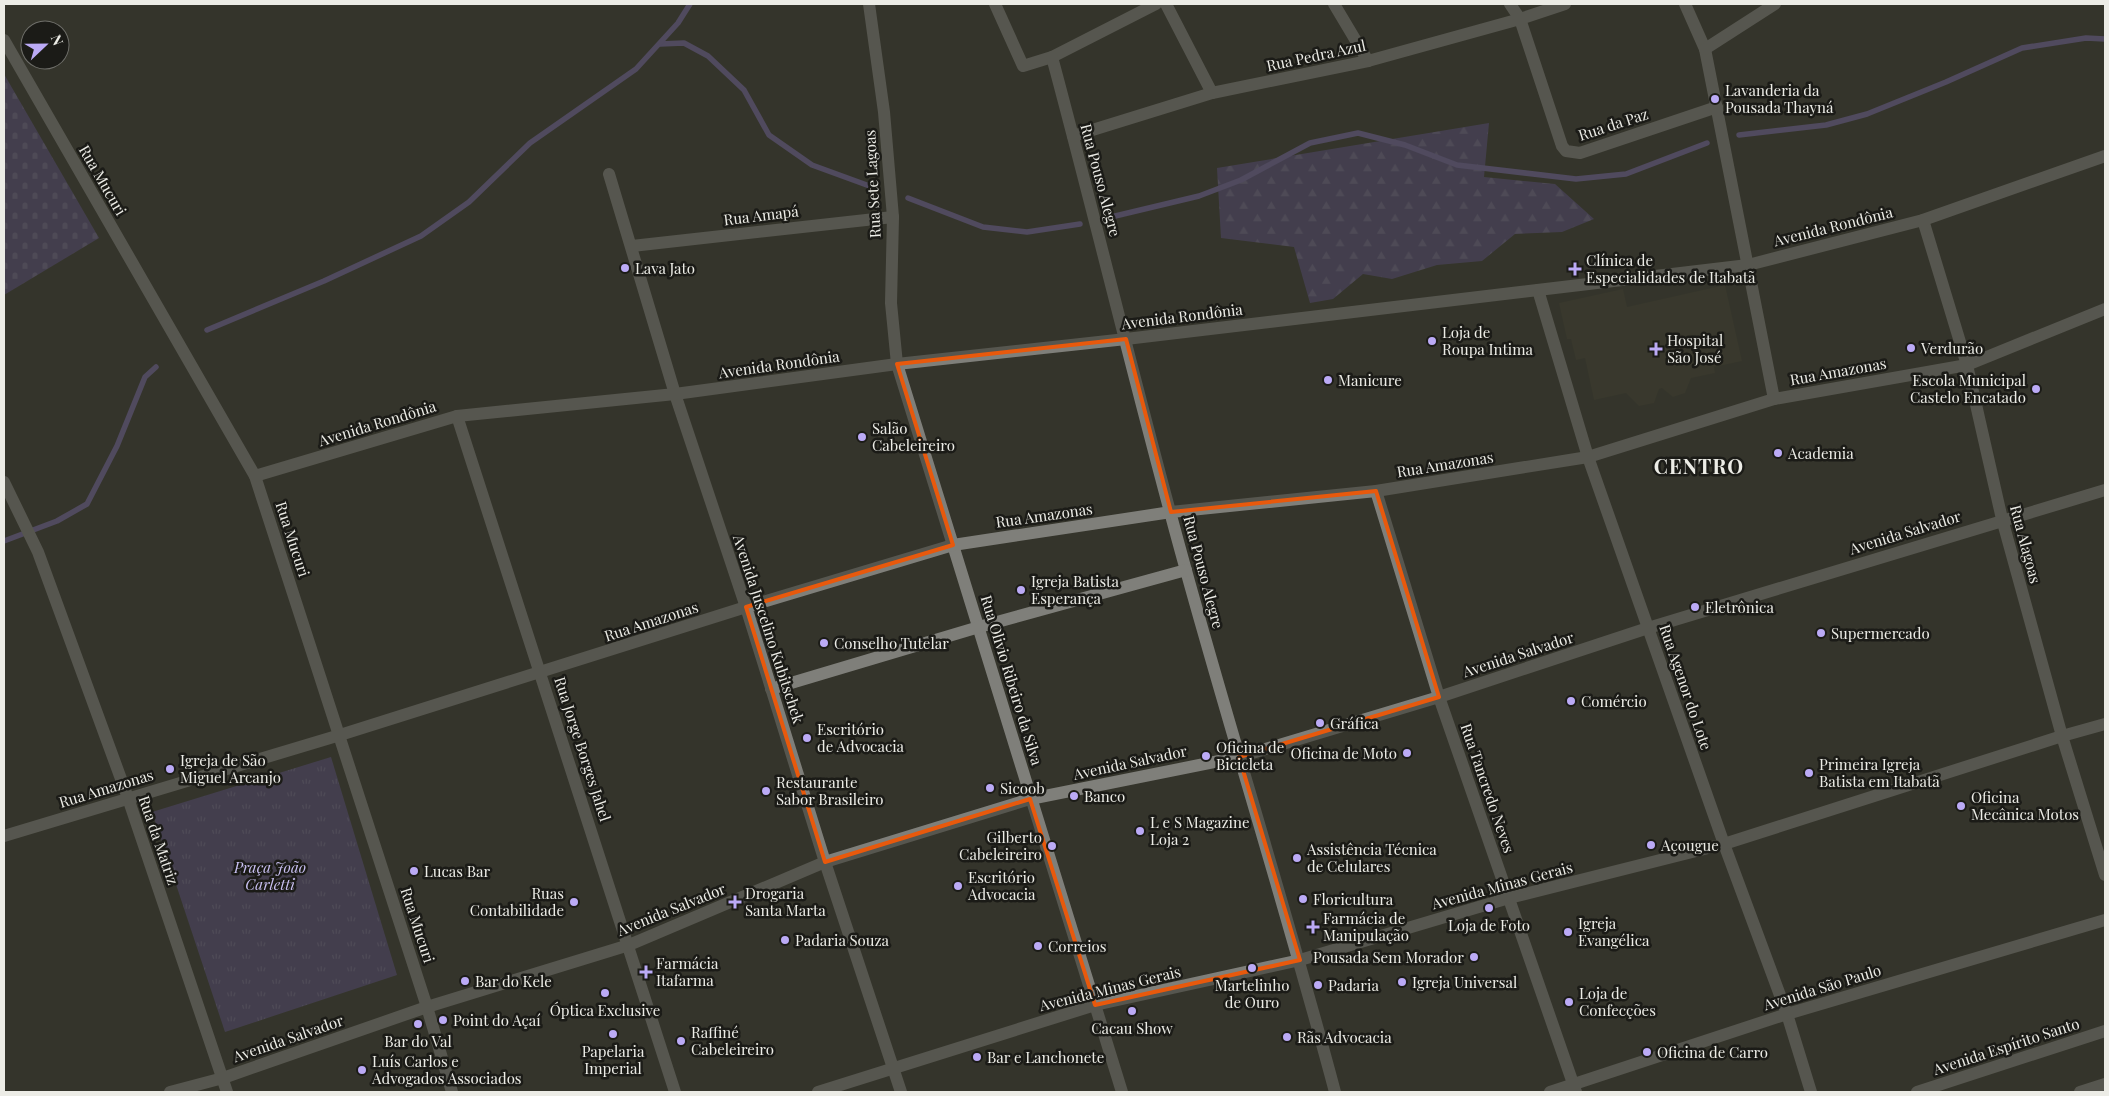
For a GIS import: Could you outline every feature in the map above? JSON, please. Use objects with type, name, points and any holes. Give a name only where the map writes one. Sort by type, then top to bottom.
[{"type":"street","name":"Rua Sete Lagoas","points":[[869,4],[884,112],[893,217],[891,303],[898,364]]},
{"type":"street","points":[[994,4],[1023,66],[1052,57],[1156,4]]},
{"type":"street","points":[[1166,4],[1212,93]]},
{"type":"street","points":[[1334,4],[1368,61]]},
{"type":"street","points":[[1510,4],[1520,19]]},
{"type":"street","name":"Rua Pedra Azul","points":[[1073,136],[1212,93],[1368,61],[1520,19],[1565,4]]},
{"type":"street","points":[[1686,4],[1705,49],[1774,399]]},
{"type":"street","points":[[1705,49],[1775,4]]},
{"type":"street","name":"Rua da Paz","points":[[1520,19],[1562,146],[1566,151],[1580,153],[1717,107]]},
{"type":"street","name":"Rua Mucuri","points":[[4,40],[255,476],[427,1007],[452,1092]]},
{"type":"street","name":"Rua Pouso Alegre","points":[[1052,57],[1186,570],[1239,757],[1300,960],[1336,1092]]},
{"type":"street","name":"Avenida Rondônia","points":[[255,476],[457,416],[675,394],[898,364],[1126,339],[1748,265],[1923,220],[2105,156]]},
{"type":"street","name":"Avenida Juscelino Kubitschek","points":[[609,174],[675,394],[746,607],[825,862],[901,1092]]},
{"type":"street","name":"Rua Amapá","points":[[632,246],[893,217]]},
{"type":"street","name":"Rua Alagoas","points":[[1923,220],[1967,365],[2002,520],[2062,736],[2105,875]]},
{"type":"street","name":"Rua Agenor do Lote","points":[[1538,290],[1588,457],[1724,844],[1787,1014],[1811,1092]]},
{"type":"street","name":"Rua Amazonas","points":[[4,836],[340,735],[746,607],[953,545],[1171,512],[1376,491],[1588,457],[1774,399],[1967,365],[2105,309]]},
{"type":"street","name":"Rua Olivio Ribeiro da Silva","points":[[898,364],[1030,799],[1122,1092]]},
{"type":"street","name":"Rua Jorge Borges Jahel","points":[[457,416],[676,1092]]},
{"type":"street","name":"Rua da Matriz","points":[[4,482],[34,544],[128,798],[227,1092]]},
{"type":"street","name":"Avenida Salvador","points":[[170,1092],[223,1078],[427,1007],[629,945],[825,862],[1030,799],[1239,757],[1439,697],[1648,628],[2105,490]]},
{"type":"street","name":"Rua Tancredo Neves","points":[[1376,491],[1439,697],[1574,1089]]},
{"type":"street","points":[[771,689],[979,627],[1186,570]]},
{"type":"street","name":"Avenida Minas Gerais","points":[[818,1092],[1094,1005],[1300,960],[1509,898],[1724,844],[2105,724]]},
{"type":"street","name":"Avenida São Paulo","points":[[1550,1092],[1574,1089],[1787,1014],[2105,920]]},
{"type":"street","name":"Avenida Espírito Santo","points":[[1917,1092],[2105,1031]]},
{"type":"street","points":[[2080,1092],[2105,1084]]},
{"type":"highlighted area","points":[[1126,339],[1171,512],[1376,491],[1439,697],[1239,757],[1300,960],[1095,1005],[1030,799],[825,862],[746,607],[953,545],[897,364]]},
{"type":"shaded area","name":"Hospital São José","points":[[1725,285],[1742,361],[1714,367],[1715,373],[1691,378],[1685,393],[1673,397],[1662,388],[1659,389],[1654,403],[1639,406],[1626,393],[1594,400],[1585,358],[1576,360],[1571,339],[1567,339],[1559,303],[1623,289],[1627,307]]},
{"type":"green space","points":[[4,74],[99,238],[4,295]]},
{"type":"green space","points":[[1489,123],[1484,177],[1555,184],[1594,219],[1562,232],[1515,234],[1482,261],[1437,265],[1392,279],[1363,274],[1333,299],[1310,303],[1294,247],[1221,238],[1217,168]]},
{"type":"green space","name":"Praça João Carletti","points":[[331,757],[397,975],[225,1032],[152,812]]},
{"type":"waterway","points":[[207,330],[324,281],[421,236],[469,202],[530,143],[636,69],[678,23],[690,4]]},
{"type":"waterway","points":[[1739,135],[1826,125],[1867,114],[1946,82],[2022,48],[2086,38],[2105,39]]},
{"type":"waterway","points":[[660,44],[684,43],[708,56],[744,90],[769,135],[812,165],[875,188]]},
{"type":"waterway","points":[[1111,217],[1199,196],[1241,180],[1310,143],[1358,133],[1405,145],[1457,165],[1576,179],[1626,174],[1707,143]]},
{"type":"waterway","points":[[908,198],[983,227],[1027,232],[1080,224]]},
{"type":"waterway","points":[[4,541],[57,521],[87,504],[117,446],[145,377],[156,367]]},
{"type":"place","name":"Lavanderia da Pousada Thayná","points":[[1715,99]]},
{"type":"place","name":"Lava Jato","points":[[625,268]]},
{"type":"place","name":"Clínica de Especialidades de Itabatã","points":[[1575,269]]},
{"type":"place","name":"Loja de Roupa Intima","points":[[1432,341]]},
{"type":"place","name":"Verdurão","points":[[1911,348]]},
{"type":"place","name":"Hospital São José","points":[[1656,349]]},
{"type":"place","name":"Manicure","points":[[1328,380]]},
{"type":"place","name":"Escola Municipal Castelo Encatado","points":[[2036,389]]},
{"type":"place","name":"Salão Cabeleireiro","points":[[862,437]]},
{"type":"place","name":"Academia","points":[[1778,453]]},
{"type":"place","name":"Igreja Batista Esperança","points":[[1021,590]]},
{"type":"place","name":"Eletrônica","points":[[1695,607]]},
{"type":"place","name":"Supermercado","points":[[1821,633]]},
{"type":"place","name":"Conselho Tutelar","points":[[824,643]]},
{"type":"place","name":"Comércio","points":[[1571,701]]},
{"type":"place","name":"Gráfica","points":[[1320,723]]},
{"type":"place","name":"Escritório de Advocacia","points":[[807,738]]},
{"type":"place","name":"Oficina de Moto","points":[[1407,753]]},
{"type":"place","name":"Oficina de Bicicleta","points":[[1206,756]]},
{"type":"place","name":"Igreja de São Miguel Arcanjo","points":[[170,769]]},
{"type":"place","name":"Primeira Igreja Batista em Itabatã","points":[[1809,773]]},
{"type":"place","name":"Sicoob","points":[[990,788]]},
{"type":"place","name":"Restaurante Sabor Brasileiro","points":[[766,791]]},
{"type":"place","name":"Banco","points":[[1074,796]]},
{"type":"place","name":"Oficina Mecânica Motos","points":[[1961,806]]},
{"type":"place","name":"L e S Magazine Loja 2","points":[[1140,831]]},
{"type":"place","name":"Açougue","points":[[1651,845]]},
{"type":"place","name":"Gilberto Cabeleireiro","points":[[1052,846]]},
{"type":"place","name":"Assistência Técnica de Celulares","points":[[1297,858]]},
{"type":"place","name":"Lucas Bar","points":[[414,871]]},
{"type":"place","name":"Escritório Advocacia","points":[[958,886]]},
{"type":"place","name":"Floricultura","points":[[1303,899]]},
{"type":"place","name":"Ruas Contabilidade","points":[[574,902]]},
{"type":"place","name":"Drogaria Santa Marta","points":[[735,902]]},
{"type":"place","name":"Loja de Foto","points":[[1489,908]]},
{"type":"place","name":"Farmácia de Manipulação","points":[[1313,927]]},
{"type":"place","name":"Igreja Evangélica","points":[[1568,932]]},
{"type":"place","name":"Padaria Souza","points":[[785,940]]},
{"type":"place","name":"Correios","points":[[1038,946]]},
{"type":"place","name":"Pousada Sem Morador","points":[[1474,957]]},
{"type":"place","name":"Martelinho de Ouro","points":[[1252,968]]},
{"type":"place","name":"Farmácia Itafarma","points":[[646,972]]},
{"type":"place","name":"Bar do Kele","points":[[465,981]]},
{"type":"place","name":"Igreja Universal","points":[[1402,982]]},
{"type":"place","name":"Padaria","points":[[1318,985]]},
{"type":"place","name":"Óptica Exclusive","points":[[605,993]]},
{"type":"place","name":"Loja de Confecções","points":[[1569,1002]]},
{"type":"place","name":"Cacau Show","points":[[1132,1011]]},
{"type":"place","name":"Point do Açaí","points":[[443,1020]]},
{"type":"place","name":"Bar do Val","points":[[418,1024]]},
{"type":"place","name":"Papelaria Imperial","points":[[613,1034]]},
{"type":"place","name":"Rãs Advocacia","points":[[1287,1037]]},
{"type":"place","name":"Raffiné Cabeleireiro","points":[[681,1041]]},
{"type":"place","name":"Oficina de Carro","points":[[1647,1052]]},
{"type":"place","name":"Bar e Lanchonete","points":[[977,1057]]},
{"type":"place","name":"Luís Carlos e Advogados Associados","points":[[362,1070]]},
{"type":"district","name":"CENTRO","points":[[1699,465]]}]
